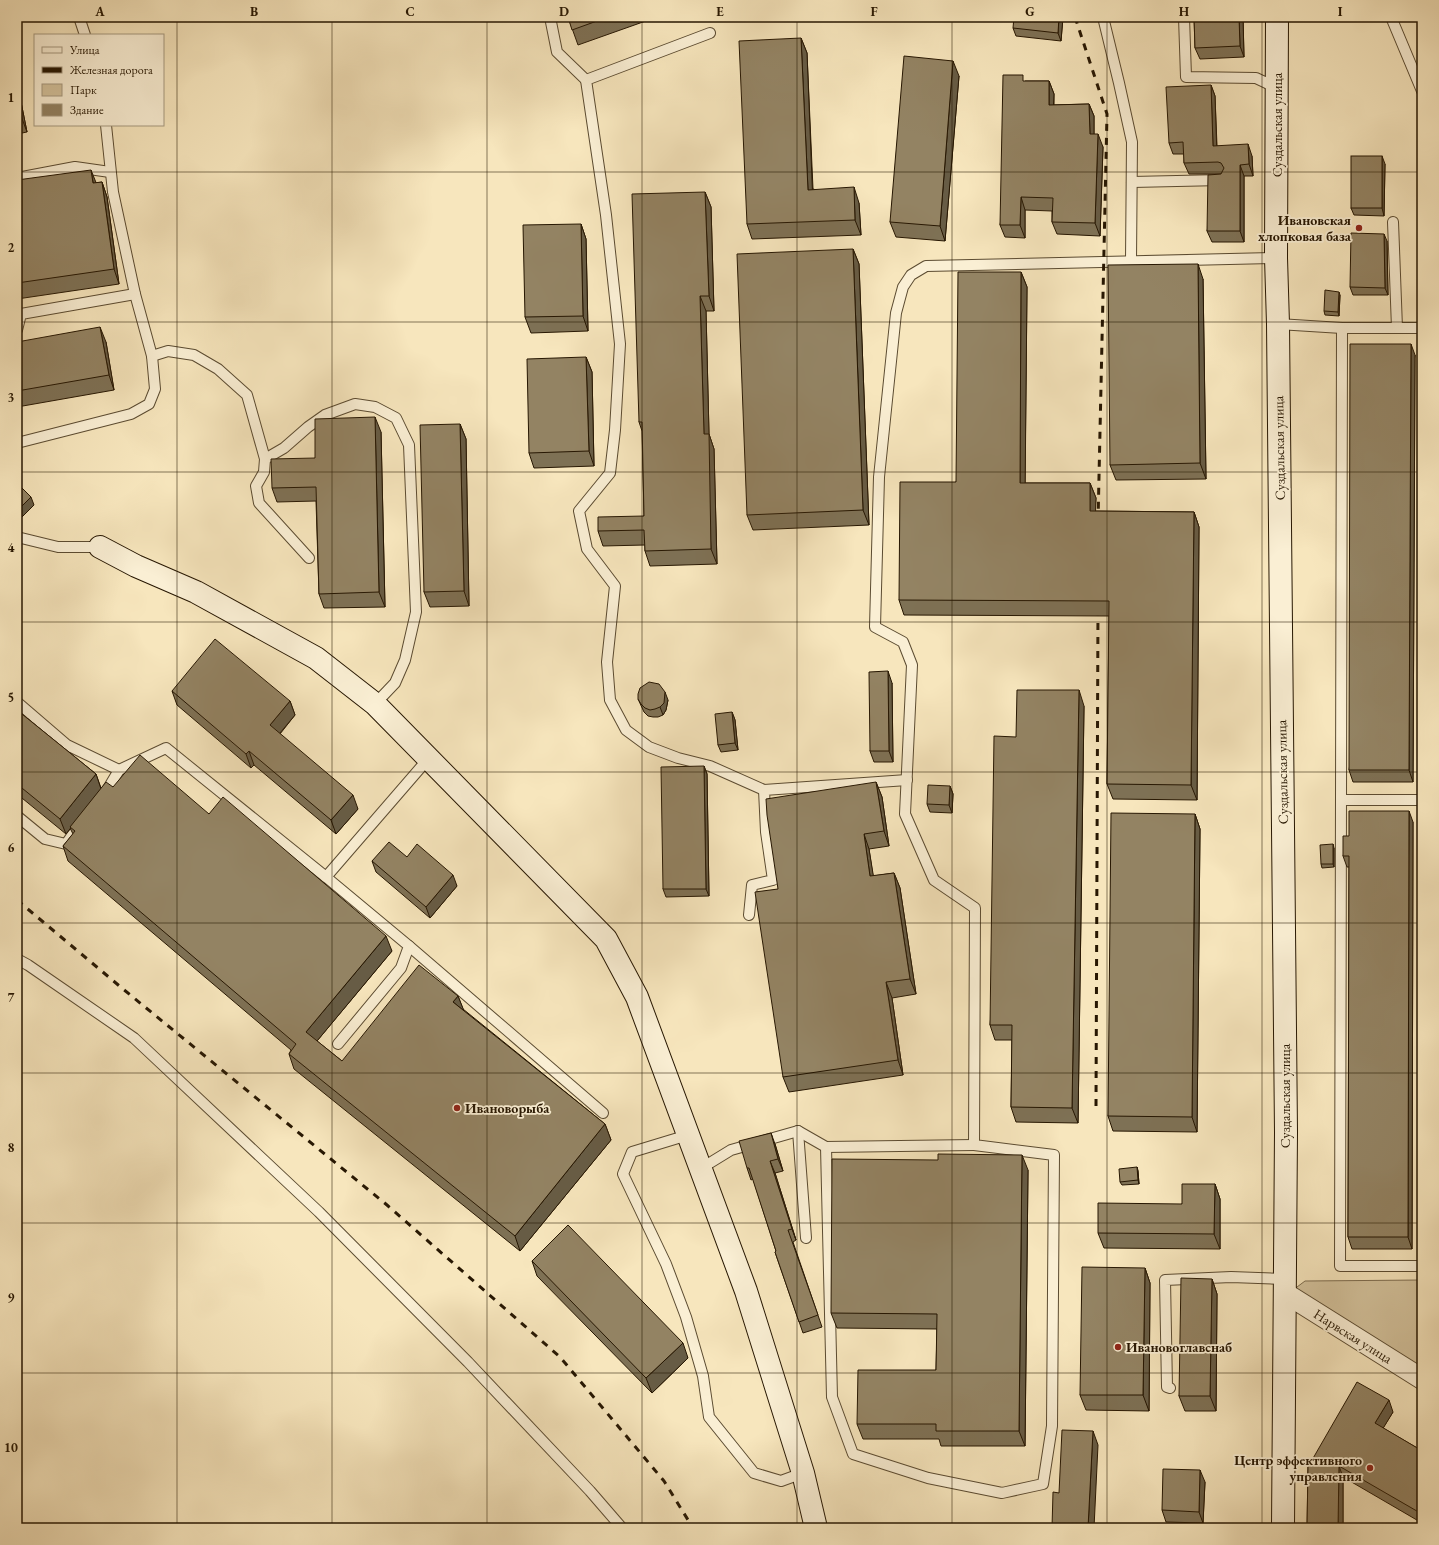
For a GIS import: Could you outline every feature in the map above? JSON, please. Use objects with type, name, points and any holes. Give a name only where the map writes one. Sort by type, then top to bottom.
[{"type":"main road","name":"Суздальская улица","points":[[1277,17],[1276,258],[1278,324],[1286,1132],[1283,1528]]},
{"type":"main road","points":[[100,547],[136,566],[196,592],[316,658],[375,704],[606,939],[637,997],[746,1291],[803,1473],[816,1528]]},
{"type":"street","name":"Нарвская улица","points":[[1285,1286],[1422,1379]]},
{"type":"lane","points":[[80,17],[85,34]]},
{"type":"lane","points":[[550,17],[557,52],[586,80],[606,215],[620,344],[616,430],[610,473],[579,511],[587,549],[615,586],[607,662],[610,700],[626,730],[649,747],[678,758],[710,766],[764,790],[907,780]]},
{"type":"lane","points":[[1103,17],[1132,142],[1131,261]]},
{"type":"lane","points":[[1184,17],[1186,77],[1256,78],[1277,88]]},
{"type":"lane","points":[[1391,17],[1422,91]]},
{"type":"lane","points":[[586,80],[710,33]]},
{"type":"lane","points":[[17,443],[131,414],[149,404],[155,389],[152,356],[135,294],[113,192],[106,126]]},
{"type":"lane","points":[[17,178],[75,167],[110,172]]},
{"type":"lane","points":[[1132,182],[1222,180]]},
{"type":"lane","points":[[1393,222],[1397,328]]},
{"type":"lane","points":[[974,1145],[975,908],[934,880],[905,814],[912,665],[903,642],[875,627],[879,477],[896,313],[903,287],[911,275],[926,266],[1276,258]]},
{"type":"lane","points":[[17,330],[21,314],[135,294]]},
{"type":"lane","points":[[1278,324],[1342,328],[1422,328]]},
{"type":"lane","points":[[1342,328],[1340,1266],[1422,1266]]},
{"type":"lane","points":[[152,356],[168,351],[194,355],[218,369],[247,395],[265,459],[264,472],[256,486],[259,503],[309,558]]},
{"type":"lane","points":[[265,459],[284,448],[308,427],[325,415],[355,404],[375,407],[396,418],[409,445],[416,612],[405,660],[396,683],[375,704]]},
{"type":"lane","points":[[17,537],[58,548],[100,547]]},
{"type":"lane","points":[[17,702],[67,745],[119,770]]},
{"type":"lane","points":[[98,803],[107,792],[119,770],[166,748],[409,946],[602,1113]]},
{"type":"lane","points":[[326,877],[428,759]]},
{"type":"lane","points":[[749,915],[752,885],[772,880],[766,832],[764,790]]},
{"type":"lane","points":[[1341,800],[1422,800]]},
{"type":"lane","points":[[17,816],[45,839],[66,844],[80,827]]},
{"type":"lane","points":[[338,1044],[401,968],[409,946]]},
{"type":"lane","points":[[17,959],[28,964],[134,1038],[319,1212],[468,1362],[590,1491],[622,1528]]},
{"type":"lane","points":[[700,1169],[731,1150],[798,1131],[826,1147],[974,1145],[1054,1155],[1052,1426],[1043,1484],[1002,1494],[928,1478],[853,1454],[832,1397],[826,1147]]},
{"type":"lane","points":[[798,1131],[806,1238]]},
{"type":"lane","points":[[688,1135],[632,1152],[623,1174],[666,1264],[686,1317],[703,1376],[709,1417],[754,1473],[780,1481],[803,1473]]},
{"type":"lane","points":[[1170,1388],[1167,1387],[1165,1280],[1231,1277],[1285,1286]]},
{"type":"green space","points":[[1422,1280],[1422,1376],[1289,1293],[1305,1281]]},
{"type":"building","points":[[568,17],[608,17],[572,30]]},
{"type":"building","points":[[1014,17],[1059,17],[1058,33],[1013,28]]},
{"type":"building","points":[[1194,17],[1239,17],[1240,46],[1195,48]]},
{"type":"building","points":[[801,38],[808,190],[854,187],[855,220],[747,224],[739,41]]},
{"type":"building","points":[[904,56],[953,61],[940,226],[890,222]]},
{"type":"building","points":[[1003,75],[1023,75],[1023,81],[1049,81],[1049,105],[1089,104],[1090,134],[1098,134],[1095,223],[1052,222],[1053,198],[1021,197],[1020,225],[1000,225]]},
{"type":"building","points":[[1211,85],[1213,146],[1248,144],[1249,164],[1240,165],[1240,231],[1207,231],[1208,175],[1221,174],[1224,168],[1221,163],[1184,163],[1183,142],[1169,143],[1166,87]]},
{"type":"building","points":[[17,95],[21,116],[17,117]]},
{"type":"building","points":[[1351,156],[1382,156],[1382,208],[1351,208]]},
{"type":"building","points":[[91,170],[93,183],[102,182],[114,269],[17,283],[17,180]]},
{"type":"building","points":[[705,192],[709,296],[700,296],[704,434],[709,434],[711,549],[645,551],[644,530],[598,531],[598,517],[644,516],[642,422],[639,422],[632,194]]},
{"type":"building","points":[[581,224],[583,316],[525,317],[523,225]]},
{"type":"building","points":[[1351,233],[1384,234],[1385,288],[1350,287]]},
{"type":"building","points":[[853,249],[863,510],[747,515],[737,254]]},
{"type":"building","points":[[1198,264],[1200,463],[1110,465],[1108,265]]},
{"type":"building","points":[[958,272],[1021,272],[1020,483],[1090,483],[1090,511],[1194,512],[1191,785],[1107,784],[1109,601],[899,600],[900,482],[956,482]]},
{"type":"building","points":[[1325,290],[1339,292],[1338,312],[1324,311]]},
{"type":"building","points":[[100,327],[109,375],[17,391],[17,342]]},
{"type":"building","points":[[1350,344],[1411,344],[1409,770],[1349,770]]},
{"type":"building","points":[[586,357],[589,451],[529,453],[527,359]]},
{"type":"building","points":[[375,417],[379,592],[319,594],[316,487],[272,488],[271,459],[315,458],[315,419]]},
{"type":"building","points":[[460,424],[464,591],[424,592],[420,425]]},
{"type":"building","points":[[17,483],[31,497],[17,511]]},
{"type":"building","points":[[215,639],[290,701],[270,725],[353,795],[331,820],[249,751],[246,754],[172,691]]},
{"type":"building","points":[[888,671],[889,751],[870,751],[869,672]]},
{"type":"building","points":[[649,682],[659,684],[665,692],[664,703],[660,707],[650,710],[645,708],[638,699],[640,688]]},
{"type":"building","points":[[1017,690],[1079,690],[1072,1108],[1011,1107],[1012,1025],[990,1025],[994,736],[1016,737]]},
{"type":"building","points":[[17,710],[96,774],[60,819],[17,784]]},
{"type":"building","points":[[732,712],[735,743],[718,745],[715,714]]},
{"type":"building","points":[[140,755],[209,814],[223,797],[386,936],[306,1032],[342,1061],[419,965],[458,996],[453,1002],[605,1124],[515,1236],[289,1054],[296,1044],[63,846],[75,831],[70,827],[106,782],[113,787]]},
{"type":"building","points":[[704,766],[706,889],[663,889],[661,767]]},
{"type":"building","points":[[876,782],[884,831],[864,834],[870,876],[894,873],[910,979],[886,982],[898,1060],[783,1077],[755,892],[778,889],[766,799]]},
{"type":"building","points":[[928,785],[950,786],[949,805],[927,804]]},
{"type":"building","points":[[1349,811],[1409,811],[1408,1237],[1348,1237],[1349,856],[1343,856],[1343,836],[1349,836]]},
{"type":"building","points":[[1111,813],[1195,814],[1192,1117],[1108,1116]]},
{"type":"building","points":[[389,842],[407,857],[417,844],[453,875],[426,907],[372,861]]},
{"type":"building","points":[[1333,844],[1333,864],[1321,864],[1320,845]]},
{"type":"building","points":[[771,1133],[778,1159],[770,1161],[792,1229],[788,1230],[818,1315],[799,1322],[739,1141]]},
{"type":"building","points":[[938,1154],[1022,1155],[1019,1431],[936,1431],[936,1424],[857,1424],[858,1370],[936,1370],[937,1314],[831,1313],[832,1159],[938,1160]]},
{"type":"building","points":[[1137,1167],[1138,1180],[1120,1182],[1119,1169]]},
{"type":"building","points":[[1182,1184],[1215,1184],[1214,1234],[1098,1233],[1098,1203],[1182,1204]]},
{"type":"building","points":[[568,1225],[683,1343],[646,1378],[532,1261]]},
{"type":"building","points":[[1082,1267],[1145,1268],[1143,1395],[1080,1395]]},
{"type":"building","points":[[1181,1278],[1212,1279],[1210,1396],[1179,1396]]},
{"type":"building","name":"Центр эффективного управления","points":[[1357,1382],[1389,1400],[1375,1423],[1419,1449],[1422,1443],[1422,1514],[1339,1466],[1338,1528],[1307,1528],[1308,1467]]},
{"type":"building","points":[[1062,1430],[1093,1431],[1088,1528],[1052,1528],[1053,1492],[1059,1493]]},
{"type":"building","points":[[1163,1469],[1200,1470],[1199,1512],[1162,1510]]},
{"type":"railway","points":[[1075,17],[1107,114],[1098,522]]},
{"type":"railway","points":[[1096,1106],[1098,606]]},
{"type":"railway","points":[[17,900],[123,989],[387,1205],[560,1357],[664,1481],[693,1528]]},
{"type":"place","name":"Ивановская хлопковая база","points":[[1359,228]]},
{"type":"place","name":"Ивановорыба","points":[[457,1108]]},
{"type":"place","name":"Ивановоглавснаб","points":[[1118,1347]]},
{"type":"place","name":"Центр эффективного управления","points":[[1370,1468]]}]
